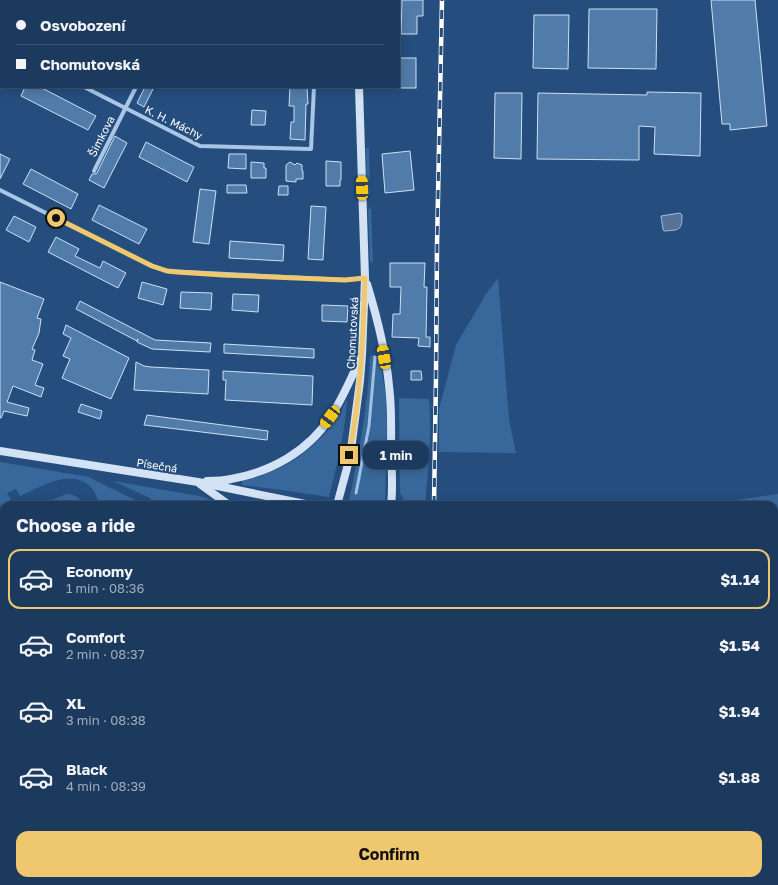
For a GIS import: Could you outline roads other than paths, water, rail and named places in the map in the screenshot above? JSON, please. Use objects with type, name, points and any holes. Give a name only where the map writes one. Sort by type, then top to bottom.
[{"type":"street","name":"K. H. Máchy","points":[[86,88],[200,146],[311,149],[314,88]]},
{"type":"street","name":"Šimkova","points":[[94,171],[136,88]]},
{"type":"street","name":"Chomutovská","points":[[338,501],[352,442],[362,355],[365,278],[359,88]]},
{"type":"street","points":[[0,190],[152,266],[167,271],[345,280],[365,278],[375,309],[389,384],[391,424],[391,501]]},
{"type":"street","points":[[198,482],[229,480],[249,475],[287,459],[299,451],[316,436],[330,417],[346,391],[362,355]]},
{"type":"street","name":"Písečná","points":[[0,451],[198,482],[287,501]]},
{"type":"street","points":[[198,482],[224,501]]},
{"type":"waterway","points":[[356,493],[369,426],[375,357]]},
{"type":"railway","points":[[434,501],[442,0]]}]
